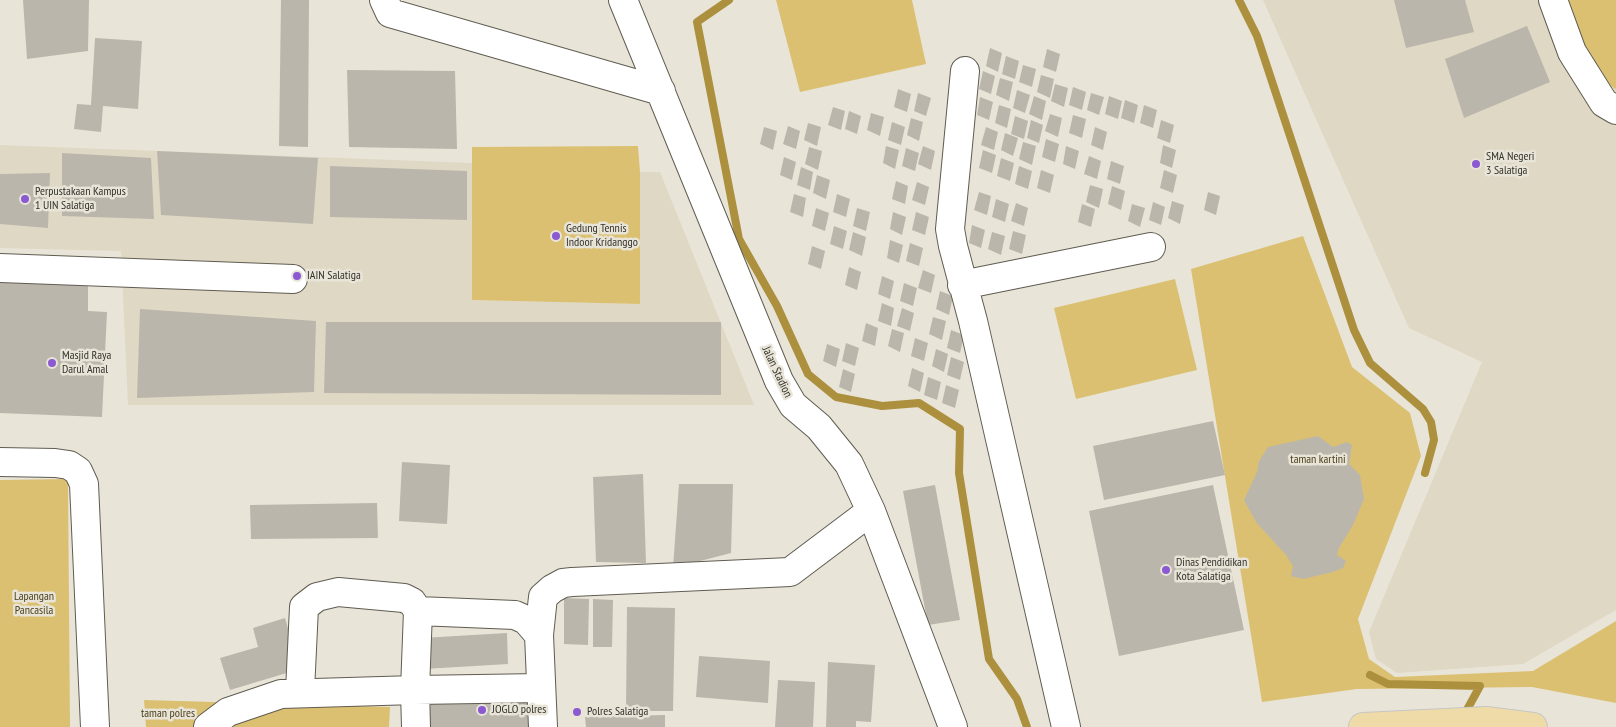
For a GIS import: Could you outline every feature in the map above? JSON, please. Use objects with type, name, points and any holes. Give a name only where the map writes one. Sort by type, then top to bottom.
[{"type":"main road","points":[[1363,727],[1433,722],[1522,726]]},
{"type":"street","points":[[384,0],[390,13],[661,91]]},
{"type":"street","name":"Jalan Stadion","points":[[623,0],[779,381],[793,404],[835,445],[849,464],[871,511],[953,727]]},
{"type":"street","points":[[1553,0],[1572,52],[1604,103],[1616,110]]},
{"type":"street","points":[[965,71],[950,229],[962,285],[973,321],[1066,727]]},
{"type":"street","points":[[962,285],[1150,247]]},
{"type":"street","points":[[0,268],[293,279]]},
{"type":"street","points":[[0,462],[55,462],[69,465],[78,471],[84,484],[95,727]]},
{"type":"street","points":[[543,727],[539,635],[543,597],[563,583],[790,572],[871,511]]},
{"type":"street","points":[[300,691],[304,606],[310,600],[338,592],[404,598],[412,602],[418,611],[415,690],[416,727]]},
{"type":"street","points":[[418,611],[515,615],[526,620],[539,635]]},
{"type":"street","points":[[208,727],[228,712],[262,699],[300,691],[541,688]]},
{"type":"shaded area","name":"SMA Negeri 3 Salatiga","points":[[1263,0],[1616,0],[1616,610],[1523,664],[1397,673],[1376,659],[1369,632],[1482,362],[1409,328]]},
{"type":"shaded area","name":"IAIN Salatiga","points":[[0,145],[472,163],[472,300],[640,304],[640,172],[660,172],[754,405],[128,405],[121,251],[0,248]]},
{"type":"green space","points":[[776,0],[912,0],[926,64],[800,92]]},
{"type":"green space","points":[[1566,0],[1616,0],[1616,89],[1602,81],[1578,45]]},
{"type":"green space","name":"Gedung Tennis Indoor Kridanggo","points":[[638,146],[640,172],[640,304],[472,300],[472,147]]},
{"type":"green space","name":"taman kartini","points":[[1303,236],[1352,367],[1410,413],[1421,456],[1358,619],[1369,659],[1395,677],[1533,671],[1616,621],[1616,703],[1532,687],[1357,689],[1262,702],[1191,269]]},
{"type":"green space","points":[[1175,279],[1197,370],[1076,399],[1054,308]]},
{"type":"green space","name":"Lapangan Pancasila","points":[[68,479],[70,727],[0,727],[0,480]]},
{"type":"green space","name":"taman polres","points":[[144,700],[390,707],[389,727],[146,727]]},
{"type":"building","points":[[23,0],[89,0],[88,51],[27,59]]},
{"type":"building","points":[[281,0],[309,0],[308,147],[279,146]]},
{"type":"building","points":[[1394,0],[1465,0],[1474,32],[1406,48]]},
{"type":"building","points":[[1527,26],[1550,82],[1464,118],[1445,59]]},
{"type":"building","points":[[95,38],[142,41],[138,109],[103,106],[101,132],[74,129],[77,104],[91,105]]},
{"type":"building","points":[[990,48],[1002,53],[998,72],[986,66]]},
{"type":"building","points":[[1047,49],[1060,54],[1056,72],[1043,67]]},
{"type":"building","points":[[1006,56],[1019,61],[1015,79],[1002,74]]},
{"type":"building","points":[[1023,65],[1036,69],[1032,87],[1019,82]]},
{"type":"building","points":[[347,70],[455,71],[457,149],[349,147]]},
{"type":"building","points":[[983,71],[995,76],[991,94],[979,89]]},
{"type":"building","points":[[1041,75],[1054,79],[1050,98],[1037,92]]},
{"type":"building","points":[[1000,78],[1013,82],[1009,101],[996,95]]},
{"type":"building","points":[[1055,84],[1068,88],[1064,107],[1051,101]]},
{"type":"building","points":[[1073,87],[1086,92],[1082,110],[1069,105]]},
{"type":"building","points":[[898,89],[911,94],[907,112],[894,107]]},
{"type":"building","points":[[1017,90],[1030,95],[1025,113],[1013,108]]},
{"type":"building","points":[[918,93],[931,98],[926,116],[914,111]]},
{"type":"building","points":[[1091,93],[1104,97],[1099,115],[1087,110]]},
{"type":"building","points":[[1034,96],[1046,101],[1042,120],[1029,114]]},
{"type":"building","points":[[1109,96],[1122,101],[1118,119],[1105,114]]},
{"type":"building","points":[[980,97],[993,102],[989,120],[977,115]]},
{"type":"building","points":[[1125,100],[1138,105],[1134,123],[1121,118]]},
{"type":"building","points":[[999,105],[1011,109],[1007,128],[995,123]]},
{"type":"building","points":[[1144,105],[1157,110],[1153,128],[1140,123]]},
{"type":"building","points":[[833,107],[845,111],[841,130],[828,125]]},
{"type":"building","points":[[849,111],[861,116],[857,134],[845,129]]},
{"type":"building","points":[[871,113],[884,117],[880,136],[867,130]]},
{"type":"building","points":[[1050,114],[1062,118],[1058,137],[1045,131]]},
{"type":"building","points":[[1073,115],[1086,119],[1082,138],[1069,133]]},
{"type":"building","points":[[1015,116],[1028,121],[1024,139],[1011,134]]},
{"type":"building","points":[[911,118],[923,122],[919,141],[907,135]]},
{"type":"building","points":[[1031,120],[1043,125],[1039,143],[1027,138]]},
{"type":"building","points":[[1161,120],[1174,125],[1170,143],[1157,138]]},
{"type":"building","points":[[892,122],[905,127],[901,145],[888,140]]},
{"type":"building","points":[[808,123],[821,127],[817,146],[804,140]]},
{"type":"building","points":[[788,126],[800,131],[796,149],[783,144]]},
{"type":"building","points":[[764,127],[777,131],[773,150],[760,144]]},
{"type":"building","points":[[986,127],[998,132],[994,150],[981,145]]},
{"type":"building","points":[[1095,127],[1107,132],[1103,150],[1091,145]]},
{"type":"building","points":[[1005,133],[1018,138],[1013,156],[1001,150]]},
{"type":"building","points":[[1046,139],[1059,144],[1055,162],[1042,157]]},
{"type":"building","points":[[1023,142],[1036,146],[1032,165],[1019,159]]},
{"type":"building","points":[[1163,145],[1176,150],[1172,168],[1160,163]]},
{"type":"building","points":[[886,146],[899,150],[895,169],[883,163]]},
{"type":"building","points":[[923,146],[935,151],[931,170],[918,164]]},
{"type":"building","points":[[1066,146],[1079,151],[1075,169],[1063,164]]},
{"type":"building","points":[[809,147],[822,151],[818,170],[805,164]]},
{"type":"building","points":[[906,148],[919,153],[915,171],[902,166]]},
{"type":"building","points":[[983,150],[996,155],[992,173],[979,168]]},
{"type":"building","points":[[157,151],[318,158],[313,224],[161,215]]},
{"type":"building","points":[[62,153],[151,158],[154,219],[62,216]]},
{"type":"building","points":[[1089,156],[1101,161],[1097,179],[1084,174]]},
{"type":"building","points":[[784,157],[796,162],[792,180],[780,175]]},
{"type":"building","points":[[1001,158],[1014,163],[1010,181],[997,176]]},
{"type":"building","points":[[1111,161],[1124,166],[1120,184],[1107,179]]},
{"type":"building","points":[[330,166],[467,171],[467,220],[330,217]]},
{"type":"building","points":[[1019,166],[1032,171],[1028,189],[1015,184]]},
{"type":"building","points":[[801,167],[813,172],[810,190],[797,185]]},
{"type":"building","points":[[1041,170],[1054,175],[1050,193],[1037,188]]},
{"type":"building","points":[[1164,170],[1177,175],[1173,193],[1160,188]]},
{"type":"building","name":"Perpustakaan Kampus 1 UIN Salatiga","points":[[50,173],[48,228],[0,224],[0,174]]},
{"type":"building","points":[[817,175],[830,180],[826,199],[813,193]]},
{"type":"building","points":[[896,181],[908,186],[905,204],[892,199]]},
{"type":"building","points":[[917,182],[929,187],[925,205],[912,200]]},
{"type":"building","points":[[1090,185],[1103,189],[1099,208],[1086,202]]},
{"type":"building","points":[[1112,186],[1125,191],[1121,210],[1108,204]]},
{"type":"building","points":[[979,192],[991,196],[987,215],[974,210]]},
{"type":"building","points":[[1208,192],[1220,196],[1216,215],[1204,210]]},
{"type":"building","points":[[794,194],[806,198],[803,217],[790,212]]},
{"type":"building","points":[[837,194],[850,199],[846,217],[833,212]]},
{"type":"building","points":[[996,199],[1009,204],[1005,222],[992,217]]},
{"type":"building","points":[[1172,201],[1184,205],[1180,224],[1168,218]]},
{"type":"building","points":[[1153,202],[1165,207],[1161,225],[1149,220]]},
{"type":"building","points":[[1016,203],[1028,208],[1024,226],[1011,221]]},
{"type":"building","points":[[1082,204],[1095,209],[1091,227],[1078,222]]},
{"type":"building","points":[[1132,204],[1145,208],[1140,227],[1128,221]]},
{"type":"building","points":[[816,208],[829,213],[825,231],[812,226]]},
{"type":"building","points":[[857,208],[870,212],[866,231],[853,226]]},
{"type":"building","points":[[893,212],[906,217],[902,235],[890,229]]},
{"type":"building","points":[[916,212],[929,217],[925,235],[912,230]]},
{"type":"building","points":[[972,225],[985,230],[981,248],[969,243]]},
{"type":"building","points":[[834,226],[847,231],[843,249],[830,244]]},
{"type":"building","points":[[1013,231],[1026,235],[1022,254],[1009,249]]},
{"type":"building","points":[[853,232],[866,237],[862,256],[849,250]]},
{"type":"building","points":[[992,232],[1005,236],[1001,255],[988,249]]},
{"type":"building","points":[[890,240],[903,245],[899,263],[887,258]]},
{"type":"building","points":[[910,243],[923,248],[919,266],[906,261]]},
{"type":"building","points":[[812,246],[825,251],[821,269],[808,264]]},
{"type":"building","points":[[849,267],[861,272],[857,290],[845,285]]},
{"type":"building","points":[[923,270],[935,275],[931,293],[918,288]]},
{"type":"building","points":[[882,276],[894,281],[890,299],[878,294]]},
{"type":"building","name":"Masjid Raya Darul Amal","points":[[0,282],[88,282],[88,311],[107,312],[102,417],[0,413]]},
{"type":"building","points":[[904,283],[917,288],[913,306],[900,301]]},
{"type":"building","points":[[940,291],[953,296],[949,315],[936,309]]},
{"type":"building","points":[[882,303],[894,308],[891,326],[878,321]]},
{"type":"building","points":[[902,308],[914,313],[910,331],[897,326]]},
{"type":"building","points":[[140,309],[316,321],[314,392],[137,398]]},
{"type":"building","points":[[933,317],[946,321],[942,340],[929,334]]},
{"type":"building","points":[[326,322],[721,322],[721,395],[324,393]]},
{"type":"building","points":[[866,323],[878,328],[875,346],[862,341]]},
{"type":"building","points":[[892,329],[904,333],[900,352],[888,346]]},
{"type":"building","points":[[951,330],[964,335],[960,353],[947,348]]},
{"type":"building","points":[[915,338],[928,343],[924,361],[911,356]]},
{"type":"building","points":[[846,343],[859,348],[855,366],[842,361]]},
{"type":"building","points":[[827,344],[840,349],[836,367],[823,361]]},
{"type":"building","points":[[936,349],[948,354],[944,372],[932,366]]},
{"type":"building","points":[[951,357],[964,362],[960,380],[947,375]]},
{"type":"building","points":[[912,368],[924,373],[920,392],[908,386]]},
{"type":"building","points":[[843,369],[855,374],[851,392],[839,387]]},
{"type":"building","points":[[928,377],[941,382],[937,400],[924,395]]},
{"type":"building","points":[[946,385],[959,390],[955,408],[942,403]]},
{"type":"building","points":[[1213,421],[1225,475],[1104,500],[1093,446]]},
{"type":"building","points":[[1318,436],[1333,447],[1347,442],[1352,445],[1349,464],[1360,475],[1364,499],[1353,525],[1339,548],[1337,555],[1346,561],[1343,568],[1303,579],[1291,576],[1293,566],[1286,555],[1256,522],[1244,500],[1257,472],[1259,461],[1268,447]]},
{"type":"building","points":[[402,462],[450,465],[447,524],[399,521]]},
{"type":"building","points":[[643,474],[646,563],[596,562],[593,477]]},
{"type":"building","points":[[679,484],[733,484],[731,553],[673,568]]},
{"type":"building","points":[[935,485],[960,620],[928,625],[903,491]]},
{"type":"building","name":"Dinas Pendidikan Kota Salatiga","points":[[1213,485],[1244,630],[1119,656],[1089,511]]},
{"type":"building","points":[[377,503],[378,538],[251,539],[250,505]]},
{"type":"building","points":[[564,598],[589,599],[588,645],[564,644]]},
{"type":"building","points":[[593,599],[613,600],[612,647],[593,647]]},
{"type":"building","points":[[627,607],[675,608],[673,711],[626,711]]},
{"type":"building","points":[[285,618],[300,669],[230,690],[220,658],[258,647],[253,628]]},
{"type":"building","points":[[507,633],[508,664],[424,669],[422,638]]},
{"type":"building","points":[[699,656],[770,661],[768,703],[696,697]]},
{"type":"building","points":[[828,662],[875,665],[871,722],[856,721],[856,727],[826,727]]},
{"type":"building","points":[[778,680],[815,682],[813,727],[775,727]]},
{"type":"building","name":"JOGLO polres","points":[[430,692],[534,693],[535,727],[430,727]]},
{"type":"building","points":[[665,715],[665,727],[586,727],[585,717]]},
{"type":"waterway","points":[[729,0],[697,22],[739,239],[777,306],[808,374],[836,397],[882,406],[919,403],[960,429],[959,473],[989,659],[1017,699],[1027,727]]},
{"type":"waterway","points":[[1239,0],[1257,36],[1354,330],[1370,363],[1423,409],[1431,422],[1434,440],[1425,473]]},
{"type":"waterway","points":[[1370,675],[1388,684],[1480,686],[1463,717]]},
{"type":"place","name":"SMA Negeri 3 Salatiga","points":[[1476,164]]},
{"type":"place","name":"Perpustakaan Kampus 1 UIN Salatiga","points":[[25,199]]},
{"type":"place","name":"Gedung Tennis Indoor Kridanggo","points":[[556,236]]},
{"type":"place","name":"IAIN Salatiga","points":[[297,276]]},
{"type":"place","name":"Masjid Raya Darul Amal","points":[[52,363]]},
{"type":"place","name":"Dinas Pendidikan Kota Salatiga","points":[[1166,570]]},
{"type":"place","name":"JOGLO polres","points":[[482,710]]},
{"type":"place","name":"Polres Salatiga","points":[[577,712]]}]
